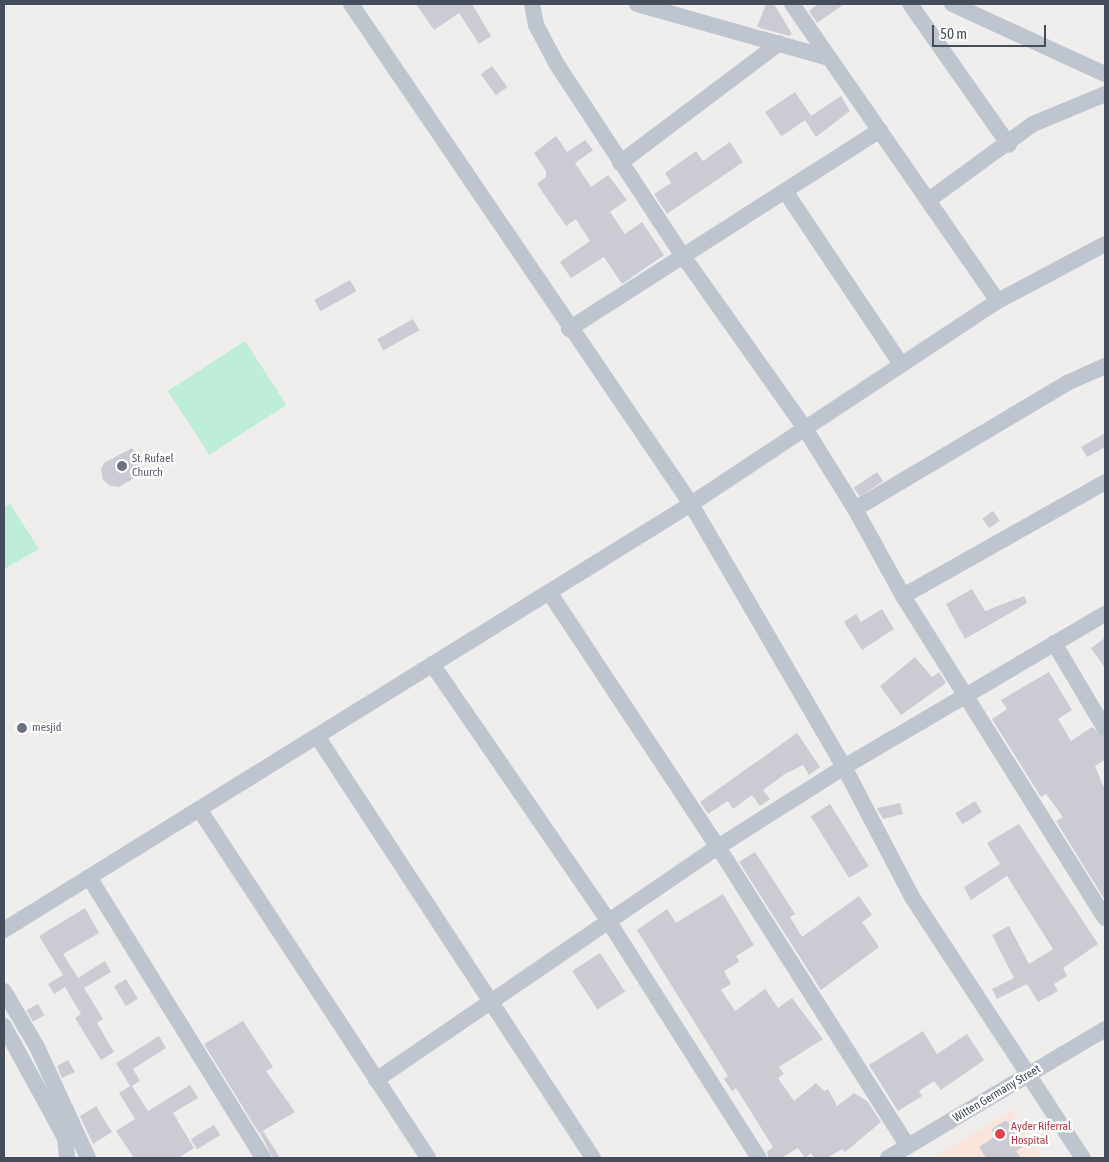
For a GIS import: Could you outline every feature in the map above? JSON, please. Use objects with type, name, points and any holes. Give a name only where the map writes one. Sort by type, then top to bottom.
[{"type":"street","points":[[351,4],[569,329],[691,504],[844,767],[912,896],[1027,1076],[1083,1158]]},
{"type":"street","points":[[532,4],[536,25],[556,63],[620,163],[683,256],[804,428],[855,510],[903,596],[1105,918]]},
{"type":"street","points":[[637,4],[826,56]]},
{"type":"street","points":[[792,4],[826,56],[930,200],[998,301]]},
{"type":"street","points":[[910,4],[1009,145]]},
{"type":"street","points":[[952,4],[1105,74]]},
{"type":"street","points":[[620,163],[779,43]]},
{"type":"street","points":[[930,200],[1009,145],[1032,124],[1105,94]]},
{"type":"street","points":[[569,329],[880,130]]},
{"type":"street","points":[[785,191],[900,363]]},
{"type":"street","points":[[4,930],[691,504],[900,363],[998,301],[1105,244]]},
{"type":"street","points":[[855,510],[1067,383],[1105,366]]},
{"type":"street","points":[[903,596],[1105,482]]},
{"type":"street","points":[[549,592],[718,847],[908,1146]]},
{"type":"street","points":[[376,1080],[492,1004],[718,847],[844,767],[965,694],[1105,614]]},
{"type":"street","points":[[1054,643],[1105,729]]},
{"type":"street","points":[[432,664],[609,922],[759,1158]]},
{"type":"street","points":[[318,736],[593,1158]]},
{"type":"street","points":[[199,809],[428,1158]]},
{"type":"street","points":[[89,877],[263,1158]]},
{"type":"street","points":[[4,991],[37,1047],[88,1158]]},
{"type":"street","points":[[4,1026],[65,1138],[82,1158]]},
{"type":"street","name":"Witten Germany Street","points":[[888,1158],[1105,1029]]},
{"type":"street","points":[[65,1138],[67,1158]]},
{"type":"shaded area","name":"Ayder Riferral Hospital","points":[[1012,1110],[1042,1158],[933,1158]]},
{"type":"green space","points":[[245,341],[286,405],[209,455],[168,391]]},
{"type":"green space","points":[[10,504],[39,549],[4,569],[4,507]]},
{"type":"building","points":[[416,4],[472,4],[491,36],[479,44],[459,13],[434,30]]},
{"type":"building","points":[[766,4],[774,4],[792,34],[789,36],[757,27]]},
{"type":"building","points":[[818,4],[844,4],[817,23],[809,11]]},
{"type":"building","points":[[492,66],[507,87],[496,95],[481,74]]},
{"type":"building","points":[[795,92],[811,116],[781,136],[765,112]]},
{"type":"building","points":[[841,96],[850,111],[816,137],[805,120]]},
{"type":"building","points":[[556,136],[567,152],[585,140],[593,150],[575,163],[591,187],[608,175],[627,200],[610,212],[625,234],[642,222],[664,255],[622,284],[604,257],[571,278],[560,262],[590,241],[576,219],[566,226],[537,184],[546,177],[546,171],[534,153]]},
{"type":"building","points":[[730,142],[743,162],[667,214],[654,194],[671,183],[665,173],[696,151],[703,161]]},
{"type":"building","points":[[350,280],[356,291],[320,311],[314,300]]},
{"type":"building","points":[[413,319],[419,330],[383,350],[377,339]]},
{"type":"building","points":[[1105,433],[1105,447],[1087,457],[1081,447]]},
{"type":"building","name":"St. Rufael Church","points":[[132,448],[145,472],[119,487],[110,486],[103,480],[101,469],[104,463]]},
{"type":"building","points":[[877,472],[883,481],[860,497],[854,488]]},
{"type":"building","points":[[993,511],[1000,521],[989,528],[982,518]]},
{"type":"building","points":[[972,589],[985,611],[1024,596],[1027,603],[965,639],[946,604]]},
{"type":"building","points":[[882,609],[894,629],[862,650],[844,622],[856,614],[861,622]]},
{"type":"building","points":[[1105,638],[1105,668],[1091,648]]},
{"type":"building","points":[[915,657],[932,677],[939,672],[946,683],[901,715],[880,686]]},
{"type":"building","points":[[1049,672],[1072,710],[1058,719],[1071,741],[1092,727],[1105,739],[1105,760],[1095,766],[1105,790],[1105,900],[1056,821],[1063,817],[1046,794],[1041,797],[992,719],[1007,709],[1001,700]]},
{"type":"building","points":[[797,733],[820,767],[809,775],[803,765],[785,774],[763,790],[770,799],[760,806],[752,795],[733,809],[728,801],[708,814],[700,802]]},
{"type":"building","points":[[975,801],[982,812],[962,824],[955,813]]},
{"type":"building","points":[[900,803],[903,814],[883,819],[877,808]]},
{"type":"building","points":[[830,804],[869,866],[849,878],[810,816]]},
{"type":"building","points":[[1019,824],[1098,944],[1063,968],[1067,976],[1054,984],[1058,991],[1038,1002],[1027,984],[997,999],[992,989],[1014,978],[992,935],[1009,926],[1029,964],[1053,949],[1007,876],[971,900],[964,887],[1000,864],[987,843]]},
{"type":"building","points":[[755,852],[795,914],[790,917],[802,937],[859,896],[872,915],[862,922],[879,947],[821,990],[739,862]]},
{"type":"building","points":[[723,894],[754,945],[736,956],[739,962],[724,971],[731,984],[721,990],[735,1011],[765,989],[778,1008],[792,998],[823,1039],[779,1067],[784,1074],[778,1078],[794,1101],[816,1083],[824,1091],[828,1089],[837,1106],[854,1093],[867,1101],[881,1122],[845,1152],[842,1149],[827,1158],[814,1158],[811,1153],[805,1158],[798,1148],[781,1158],[769,1158],[767,1152],[773,1147],[736,1088],[732,1091],[724,1079],[728,1076],[637,930],[667,909],[676,923]]},
{"type":"building","points":[[85,908],[99,933],[63,954],[78,978],[105,961],[111,972],[84,988],[103,1019],[97,1023],[114,1052],[101,1060],[75,1018],[81,1014],[65,987],[54,994],[48,984],[63,975],[39,936]]},
{"type":"building","points":[[600,953],[625,992],[597,1010],[572,971]]},
{"type":"building","points":[[126,979],[138,999],[126,1006],[114,986]]},
{"type":"building","points":[[38,1004],[44,1015],[33,1022],[27,1010]]},
{"type":"building","points":[[243,1021],[273,1067],[266,1071],[295,1112],[259,1133],[204,1044]]},
{"type":"building","points":[[923,1031],[937,1054],[967,1034],[984,1060],[941,1090],[934,1081],[919,1091],[922,1096],[898,1111],[869,1065]]},
{"type":"building","points":[[159,1036],[166,1048],[133,1069],[140,1081],[132,1086],[148,1111],[190,1085],[198,1098],[173,1113],[194,1148],[178,1158],[134,1158],[116,1131],[135,1119],[119,1093],[130,1086],[116,1063]]},
{"type":"building","points":[[68,1060],[75,1072],[62,1078],[57,1066]]},
{"type":"building","points":[[96,1106],[112,1132],[93,1144],[80,1116]]},
{"type":"building","points":[[1006,1120],[1024,1146],[1016,1151],[1021,1158],[986,1158],[979,1147],[996,1136],[991,1130]]},
{"type":"building","points":[[214,1125],[220,1135],[197,1149],[191,1139]]},
{"type":"building","points":[[263,1131],[280,1158],[273,1158],[260,1133]]},
{"type":"place","name":"St. Rufael Church","points":[[122,466]]},
{"type":"place","name":"mesjid","points":[[22,728]]},
{"type":"place","name":"Ayder Riferral Hospital","points":[[1000,1134]]}]
